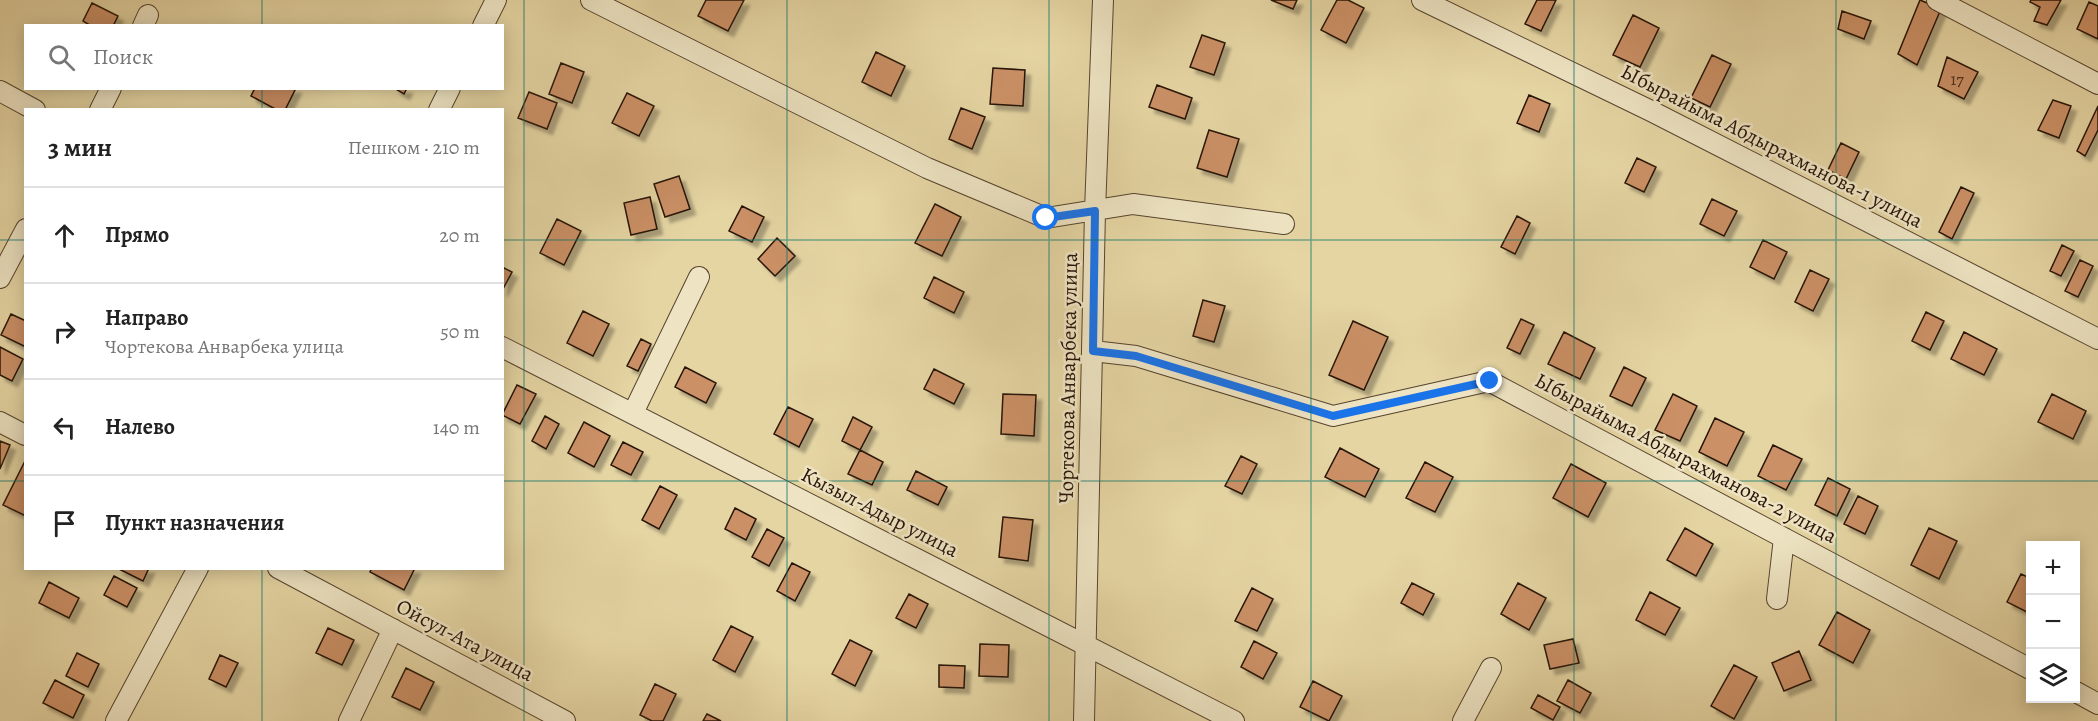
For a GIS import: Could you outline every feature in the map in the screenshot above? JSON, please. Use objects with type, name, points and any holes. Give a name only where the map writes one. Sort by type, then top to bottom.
[{"type":"street","points":[[484,24],[496,0]]},
{"type":"street","points":[[591,0],[927,168],[1046,218],[1133,204],[1284,224]]},
{"type":"street","name":"Чортекова Анварбека улица","points":[[1084,721],[1095,211],[1103,0]]},
{"type":"street","name":"Ыбырайыма Абдырахманова-1 улица","points":[[1422,0],[1651,111],[2098,339]]},
{"type":"street","points":[[1937,0],[2098,84]]},
{"type":"street","points":[[101,108],[110,90]]},
{"type":"street","points":[[440,108],[449,90]]},
{"type":"street","points":[[0,91],[31,108]]},
{"type":"street","points":[[0,278],[24,233]]},
{"type":"street","points":[[633,413],[699,277]]},
{"type":"street","name":"Кызыл-Адыр улица","points":[[504,348],[1234,721]]},
{"type":"street","name":"Ыбырайыма Абдырахманова-2 улица","points":[[1093,351],[1136,356],[1333,416],[1490,381],[2026,666]]},
{"type":"street","points":[[0,422],[24,434]]},
{"type":"street","points":[[1777,599],[1784,538]]},
{"type":"street","points":[[116,721],[197,570]]},
{"type":"street","name":"Ойсул-Ата улица","points":[[282,570],[565,721]]},
{"type":"street","points":[[349,721],[393,629]]},
{"type":"street","points":[[1463,721],[1491,668]]},
{"type":"street","points":[[2080,695],[2098,704]]},
{"type":"building","points":[[706,0],[744,0],[728,31],[698,16]]},
{"type":"building","points":[[1271,0],[1297,0],[1293,9]]},
{"type":"building","points":[[1337,0],[1348,0],[1364,8],[1346,43],[1321,30]]},
{"type":"building","points":[[1537,0],[1556,0],[1541,31],[1525,24]]},
{"type":"building","points":[[1920,0],[1941,9],[1917,65],[1898,54]]},
{"type":"building","points":[[2031,0],[2061,0],[2047,25],[2034,21],[2040,7],[2030,2]]},
{"type":"building","points":[[2089,2],[2098,6],[2098,39],[2077,29]]},
{"type":"building","points":[[92,3],[118,16],[114,24],[88,24],[83,21]]},
{"type":"building","points":[[1842,11],[1871,21],[1864,39],[1838,29]]},
{"type":"building","points":[[1633,15],[1659,28],[1640,67],[1613,55]]},
{"type":"building","points":[[1202,35],[1225,43],[1214,75],[1190,67]]},
{"type":"building","points":[[876,52],[905,66],[891,96],[862,82]]},
{"type":"building","points":[[1712,55],[1731,64],[1710,107],[1691,98]]},
{"type":"building","points":[[1947,57],[1978,72],[1964,99],[1938,86]]},
{"type":"building","points":[[561,63],[584,72],[572,103],[549,94]]},
{"type":"building","points":[[993,68],[1025,70],[1023,106],[990,104]]},
{"type":"building","points":[[1157,85],[1192,98],[1185,119],[1149,107]]},
{"type":"building","points":[[254,90],[295,90],[286,108],[273,108],[251,96]]},
{"type":"building","points":[[529,92],[557,103],[547,129],[518,118]]},
{"type":"building","points":[[627,93],[654,106],[639,136],[612,123]]},
{"type":"building","points":[[1529,95],[1550,104],[1539,132],[1517,123]]},
{"type":"building","points":[[2053,100],[2071,106],[2059,138],[2038,130]]},
{"type":"building","points":[[2098,106],[2098,130],[2085,156],[2077,151]]},
{"type":"building","points":[[961,108],[985,117],[972,149],[949,139]]},
{"type":"building","points":[[1209,130],[1239,139],[1227,177],[1197,168]]},
{"type":"building","points":[[1841,143],[1859,152],[1846,179],[1828,170]]},
{"type":"building","points":[[1637,158],[1656,167],[1644,192],[1625,183]]},
{"type":"building","points":[[679,176],[690,209],[665,217],[654,184]]},
{"type":"building","points":[[1961,187],[1974,193],[1952,239],[1939,232]]},
{"type":"building","points":[[650,197],[657,229],[631,235],[624,203]]},
{"type":"building","points":[[1712,199],[1737,211],[1724,236],[1700,224]]},
{"type":"building","points":[[935,204],[961,217],[942,256],[915,243]]},
{"type":"building","points":[[742,206],[764,217],[752,242],[729,231]]},
{"type":"building","points":[[1517,216],[1530,223],[1515,254],[1501,247]]},
{"type":"building","points":[[557,219],[581,231],[564,265],[540,253]]},
{"type":"building","points":[[777,238],[795,256],[775,276],[758,259]]},
{"type":"building","points":[[1763,240],[1787,252],[1774,279],[1750,267]]},
{"type":"building","points":[[2062,245],[2074,251],[2061,276],[2050,271]]},
{"type":"building","points":[[2080,260],[2093,266],[2078,297],[2065,291]]},
{"type":"building","points":[[504,268],[512,272],[504,287]]},
{"type":"building","points":[[1810,270],[1829,279],[1813,311],[1795,302]]},
{"type":"building","points":[[934,277],[964,292],[954,313],[924,298]]},
{"type":"building","points":[[1203,300],[1225,306],[1214,342],[1193,336]]},
{"type":"building","points":[[583,311],[609,324],[593,356],[567,343]]},
{"type":"building","points":[[1926,312],[1944,321],[1930,350],[1912,341]]},
{"type":"building","points":[[11,314],[24,320],[24,346],[1,335]]},
{"type":"building","points":[[1521,319],[1534,325],[1520,354],[1507,348]]},
{"type":"building","points":[[1353,321],[1388,337],[1364,390],[1329,375]]},
{"type":"building","points":[[1564,332],[1595,348],[1580,379],[1548,364]]},
{"type":"building","points":[[1964,332],[1997,349],[1984,375],[1951,359]]},
{"type":"building","points":[[641,339],[651,344],[638,371],[627,366]]},
{"type":"building","points":[[0,347],[23,359],[12,381],[0,375]]},
{"type":"building","points":[[685,367],[716,383],[706,403],[675,387]]},
{"type":"building","points":[[1624,367],[1646,378],[1632,406],[1610,396]]},
{"type":"building","points":[[934,369],[964,384],[954,404],[924,389]]},
{"type":"building","points":[[517,385],[536,394],[520,424],[504,416],[504,411]]},
{"type":"building","points":[[1003,394],[1036,395],[1034,436],[1001,434]]},
{"type":"building","points":[[1673,394],[1697,406],[1680,441],[1655,430]]},
{"type":"building","points":[[2052,394],[2086,411],[2073,439],[2038,422]]},
{"type":"building","points":[[788,407],[813,419],[799,447],[774,434]]},
{"type":"building","points":[[545,416],[559,424],[546,449],[532,441]]},
{"type":"building","points":[[853,417],[872,427],[860,450],[842,441]]},
{"type":"building","points":[[1715,418],[1744,432],[1727,466],[1699,452]]},
{"type":"building","points":[[584,422],[610,436],[594,467],[568,453]]},
{"type":"building","points":[[0,441],[10,445],[0,469]]},
{"type":"building","points":[[623,442],[643,452],[631,475],[611,465]]},
{"type":"building","points":[[1773,445],[1802,459],[1786,490],[1758,476]]},
{"type":"building","points":[[1340,448],[1379,469],[1365,497],[1325,477]]},
{"type":"building","points":[[860,450],[883,462],[872,485],[848,474]]},
{"type":"building","points":[[1241,456],[1257,464],[1242,494],[1225,486]]},
{"type":"building","points":[[1425,462],[1453,477],[1435,512],[1406,498]]},
{"type":"building","points":[[24,463],[24,515],[3,505]]},
{"type":"building","points":[[1571,464],[1606,483],[1588,517],[1553,498]]},
{"type":"building","points":[[916,471],[947,487],[938,505],[907,490]]},
{"type":"building","points":[[1828,478],[1850,489],[1837,516],[1815,505]]},
{"type":"building","points":[[660,486],[677,495],[659,529],[642,520]]},
{"type":"building","points":[[1858,496],[1878,506],[1865,534],[1844,524]]},
{"type":"building","points":[[735,508],[756,519],[746,540],[725,529]]},
{"type":"building","points":[[1003,517],[1033,520],[1028,561],[999,557]]},
{"type":"building","points":[[1685,528],[1713,544],[1696,576],[1667,560]]},
{"type":"building","points":[[1929,528],[1957,541],[1939,579],[1911,565]]},
{"type":"building","points":[[767,529],[784,538],[769,566],[752,557]]},
{"type":"building","points":[[792,563],[810,572],[795,601],[777,591]]},
{"type":"building","points":[[121,570],[148,570],[143,581]]},
{"type":"building","points":[[371,570],[414,570],[404,590],[370,572]]},
{"type":"building","points":[[2021,574],[2026,576],[2026,612],[2007,602]]},
{"type":"building","points":[[114,576],[137,588],[127,607],[104,595]]},
{"type":"building","points":[[49,582],[79,598],[69,618],[39,603]]},
{"type":"building","points":[[1412,583],[1434,594],[1423,615],[1401,603]]},
{"type":"building","points":[[1518,583],[1546,598],[1529,630],[1501,614]]},
{"type":"building","points":[[1252,588],[1273,599],[1257,631],[1235,621]]},
{"type":"building","points":[[1650,592],[1680,608],[1665,635],[1636,620]]},
{"type":"building","points":[[909,594],[928,604],[916,628],[896,618]]},
{"type":"building","points":[[1837,612],[1870,630],[1853,663],[1819,645]]},
{"type":"building","points":[[731,626],[753,637],[735,672],[713,660]]},
{"type":"building","points":[[328,628],[354,640],[342,665],[316,653]]},
{"type":"building","points":[[1573,639],[1579,663],[1550,669],[1544,645]]},
{"type":"building","points":[[850,640],[872,651],[855,686],[832,674]]},
{"type":"building","points":[[1254,641],[1277,653],[1263,679],[1241,667]]},
{"type":"building","points":[[980,644],[1009,645],[1008,677],[979,676]]},
{"type":"building","points":[[1799,651],[1811,680],[1784,691],[1772,663]]},
{"type":"building","points":[[77,653],[99,664],[88,687],[66,676]]},
{"type":"building","points":[[220,655],[238,663],[226,687],[209,679]]},
{"type":"building","points":[[939,665],[965,666],[964,688],[939,687]]},
{"type":"building","points":[[1734,665],[1757,677],[1734,719],[1711,706]]},
{"type":"building","points":[[406,668],[434,682],[420,710],[392,697]]},
{"type":"building","points":[[55,680],[84,695],[73,718],[43,703]]},
{"type":"building","points":[[1568,680],[1591,693],[1580,713],[1557,701]]},
{"type":"building","points":[[1313,681],[1342,696],[1329,721],[1300,707]]},
{"type":"building","points":[[655,684],[676,694],[663,721],[652,721],[640,715]]},
{"type":"building","points":[[1538,695],[1560,707],[1553,720],[1531,708]]},
{"type":"building","points":[[707,714],[721,721],[703,721]]},
{"type":"route","points":[[1046,218],[1095,211],[1093,351],[1136,356],[1333,416],[1490,381]]}]
